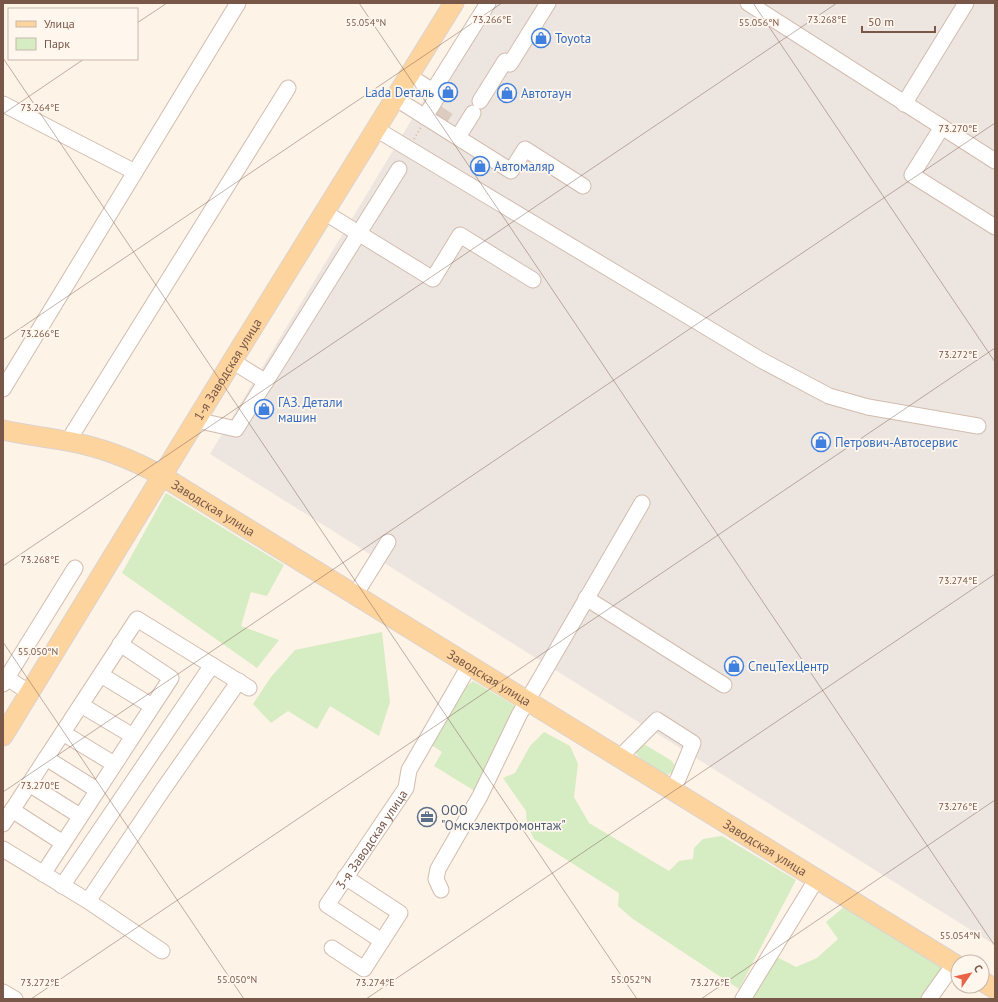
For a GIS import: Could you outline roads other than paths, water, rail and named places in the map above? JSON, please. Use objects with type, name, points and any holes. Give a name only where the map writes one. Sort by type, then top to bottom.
[{"type":"main road","name":"1-я Заводская улица","points":[[3,736],[85,604],[232,360],[454,3]]},
{"type":"main road","name":"Заводская улица","points":[[5,435],[68,441],[107,452],[142,465],[162,476],[950,961]]},
{"type":"street","points":[[3,389],[238,3]]},
{"type":"street","points":[[433,91],[488,3]]},
{"type":"street","points":[[457,129],[476,107],[505,61],[510,64],[548,3]]},
{"type":"street","points":[[748,3],[995,161]]},
{"type":"street","points":[[904,104],[966,3]]},
{"type":"street","points":[[68,441],[288,88]]},
{"type":"street","points":[[402,88],[433,91],[439,94],[426,119]]},
{"type":"street","points":[[402,88],[426,119],[457,129],[516,163],[525,149],[583,186]]},
{"type":"street","points":[[3,104],[135,172]]},
{"type":"street","points":[[942,127],[912,175],[995,227]]},
{"type":"street","points":[[376,129],[761,360],[829,396],[868,407],[978,426]]},
{"type":"street","points":[[196,420],[236,428],[399,169]]},
{"type":"street","points":[[324,212],[433,279],[460,235],[533,280]]},
{"type":"street","points":[[232,360],[266,382]]},
{"type":"street","points":[[441,890],[436,879],[438,869],[480,796],[508,737],[527,702],[642,503]]},
{"type":"street","points":[[355,595],[388,542]]},
{"type":"street","points":[[30,693],[5,681],[75,568]]},
{"type":"street","points":[[586,598],[724,685]]},
{"type":"street","points":[[3,824],[137,619],[244,684],[162,791],[88,901]]},
{"type":"street","points":[[43,874],[171,678],[120,644]]},
{"type":"street","points":[[62,886],[212,664]]},
{"type":"street","name":"3-я Заводская улица","points":[[382,941],[327,906],[406,788],[409,770],[469,666]]},
{"type":"street","points":[[101,674],[152,706]]},
{"type":"street","points":[[81,705],[133,736]]},
{"type":"street","points":[[619,758],[657,720],[693,743],[673,791]]},
{"type":"street","points":[[63,732],[114,764]]},
{"type":"street","points":[[46,758],[97,790]]},
{"type":"street","points":[[29,784],[80,816]]},
{"type":"street","points":[[12,810],[63,843]]},
{"type":"street","points":[[3,849],[88,901],[162,951]]},
{"type":"street","points":[[332,948],[364,969],[400,913],[345,877]]},
{"type":"street","points":[[743,999],[816,880]]},
{"type":"street","points":[[929,999],[950,973]]},
{"type":"street","points":[[3,992],[15,999]]},
{"type":"tunnel","points":[[436,112],[451,122]]},
{"type":"place","name":"Toyota","points":[[541,38]]},
{"type":"place","name":"Lada Dеталь","points":[[448,92]]},
{"type":"place","name":"Автотаун","points":[[507,93]]},
{"type":"place","name":"Автомаляр","points":[[480,166]]},
{"type":"place","name":"ГАЗ. Детали машин","points":[[264,409]]},
{"type":"place","name":"Петрович-Автосервис","points":[[821,442]]},
{"type":"place","name":"СпецТехЦентр","points":[[734,666]]},
{"type":"place","name":"ООО \"Омскэлектромонтаж\"","points":[[427,817]]}]
